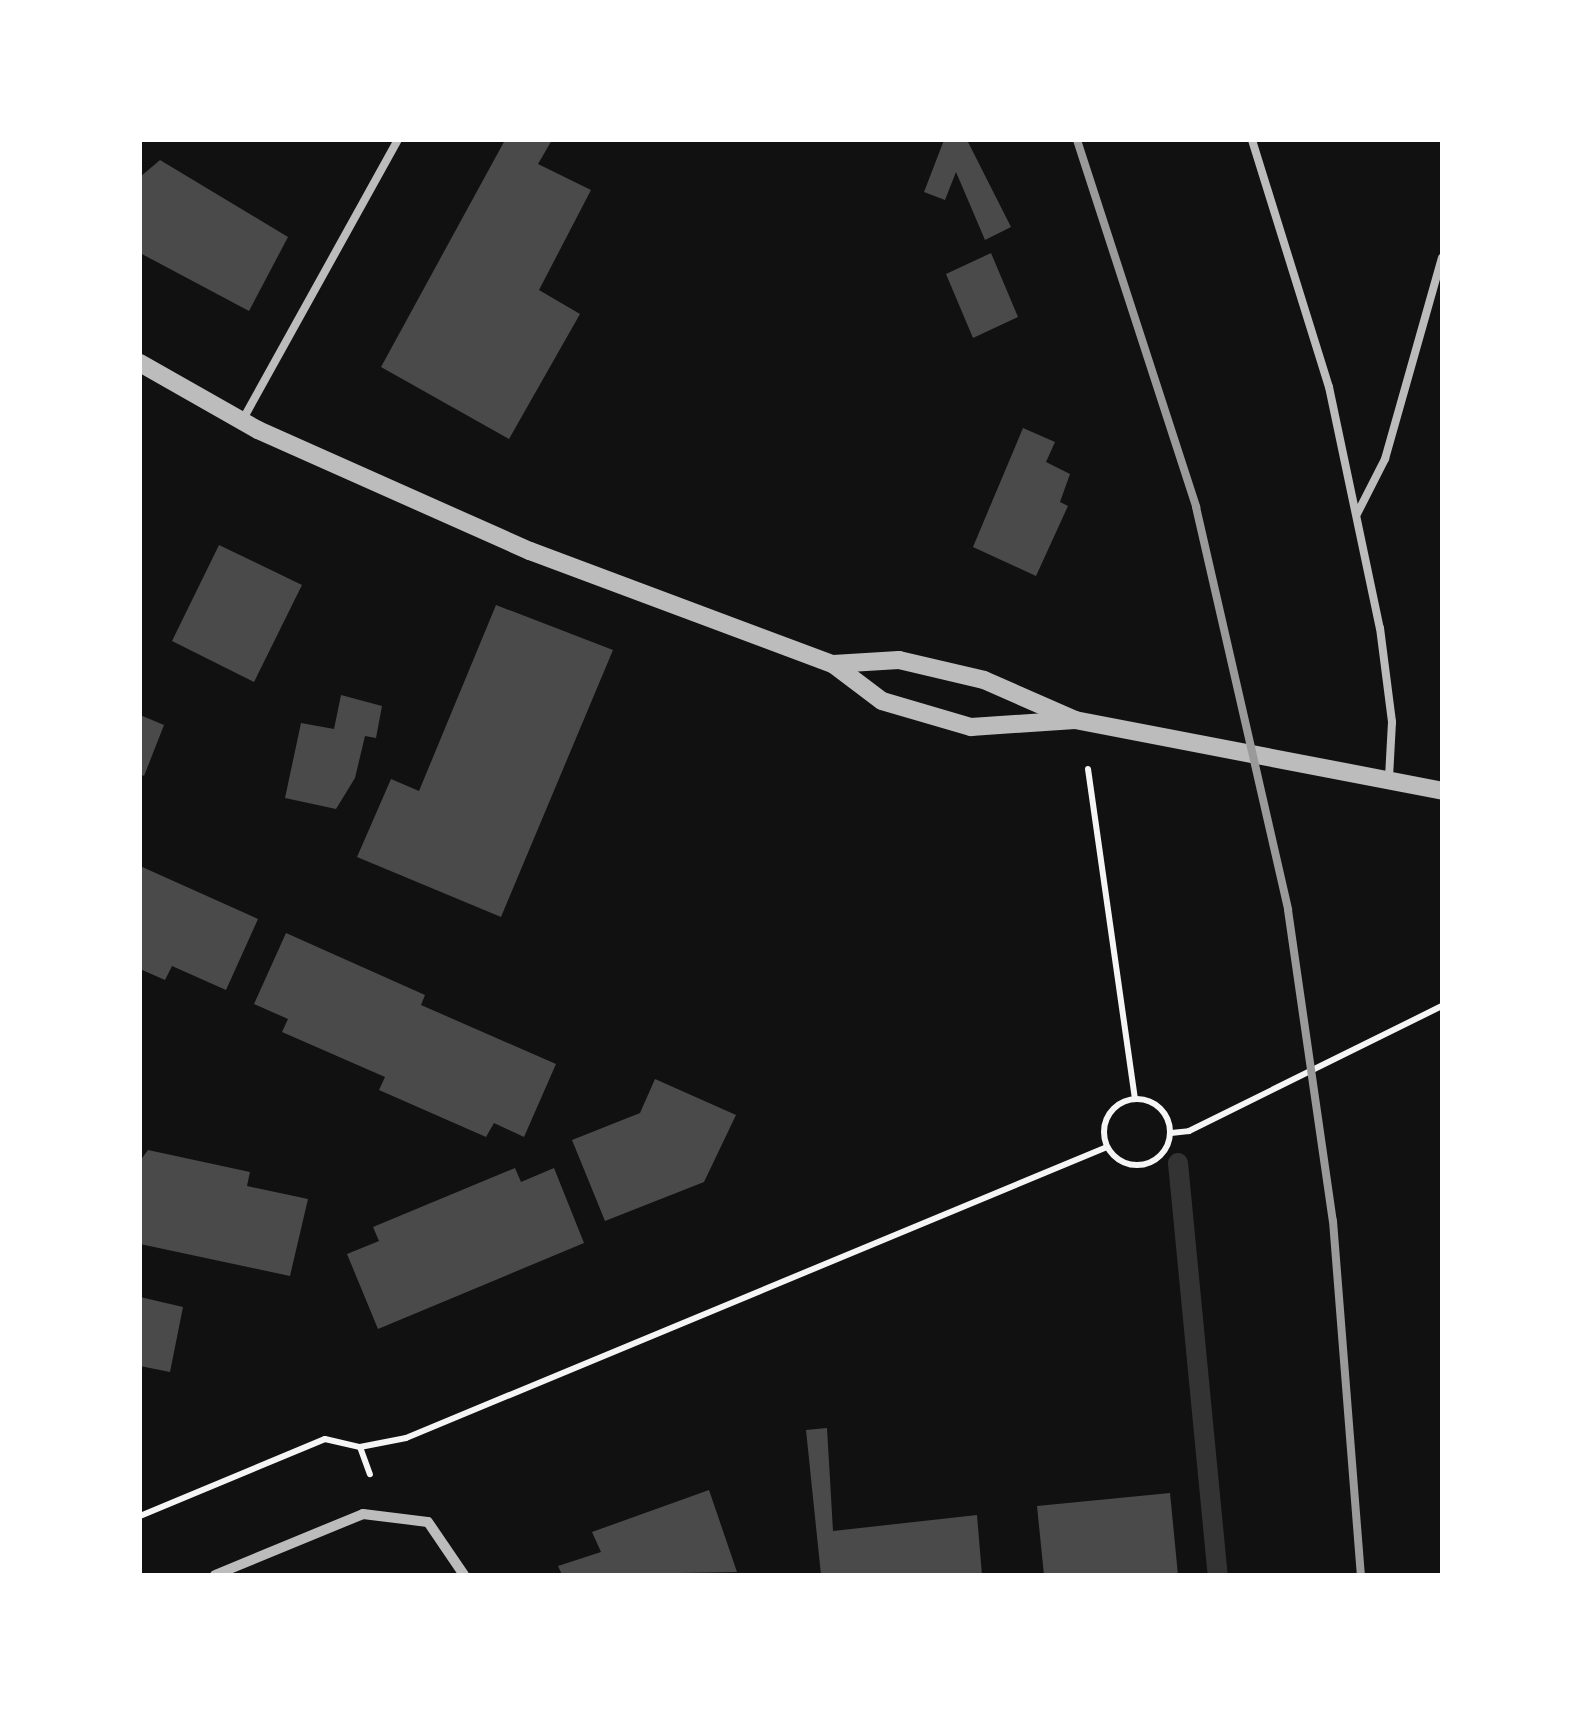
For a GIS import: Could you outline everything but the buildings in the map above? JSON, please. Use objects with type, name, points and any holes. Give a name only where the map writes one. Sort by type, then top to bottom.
[{"type":"street","points":[[140,363],[242,421],[530,552],[833,664],[882,701],[971,727],[1075,720]]},
{"type":"street","points":[[833,664],[899,660],[984,680],[1075,720],[1388,784],[1442,791]]},
{"type":"street","points":[[1388,784],[1442,805]]},
{"type":"street","points":[[215,1575],[362,1514],[428,1522],[464,1575]]},
{"type":"lane","points":[[242,421],[398,140]]},
{"type":"lane","points":[[1252,140],[1329,387],[1356,514],[1392,722],[1388,784]]},
{"type":"lane","points":[[1356,514],[1385,459],[1442,258]]},
{"type":"path","points":[[1075,720],[1104,859],[1135,1098]]},
{"type":"path","points":[[1171,1132],[1189,1131],[1442,1006]]},
{"type":"path","points":[[1135,1098],[1165,1112],[1171,1132],[1163,1154],[1144,1164],[1122,1162],[1107,1147],[1108,1115],[1135,1098]]},
{"type":"path","points":[[140,1516],[325,1439],[360,1447],[406,1438],[1107,1147]]},
{"type":"waterway","points":[[1178,1163],[1218,1575]]},
{"type":"railway","points":[[1077,140],[1196,507],[1288,910],[1333,1221],[1361,1575]]}]
